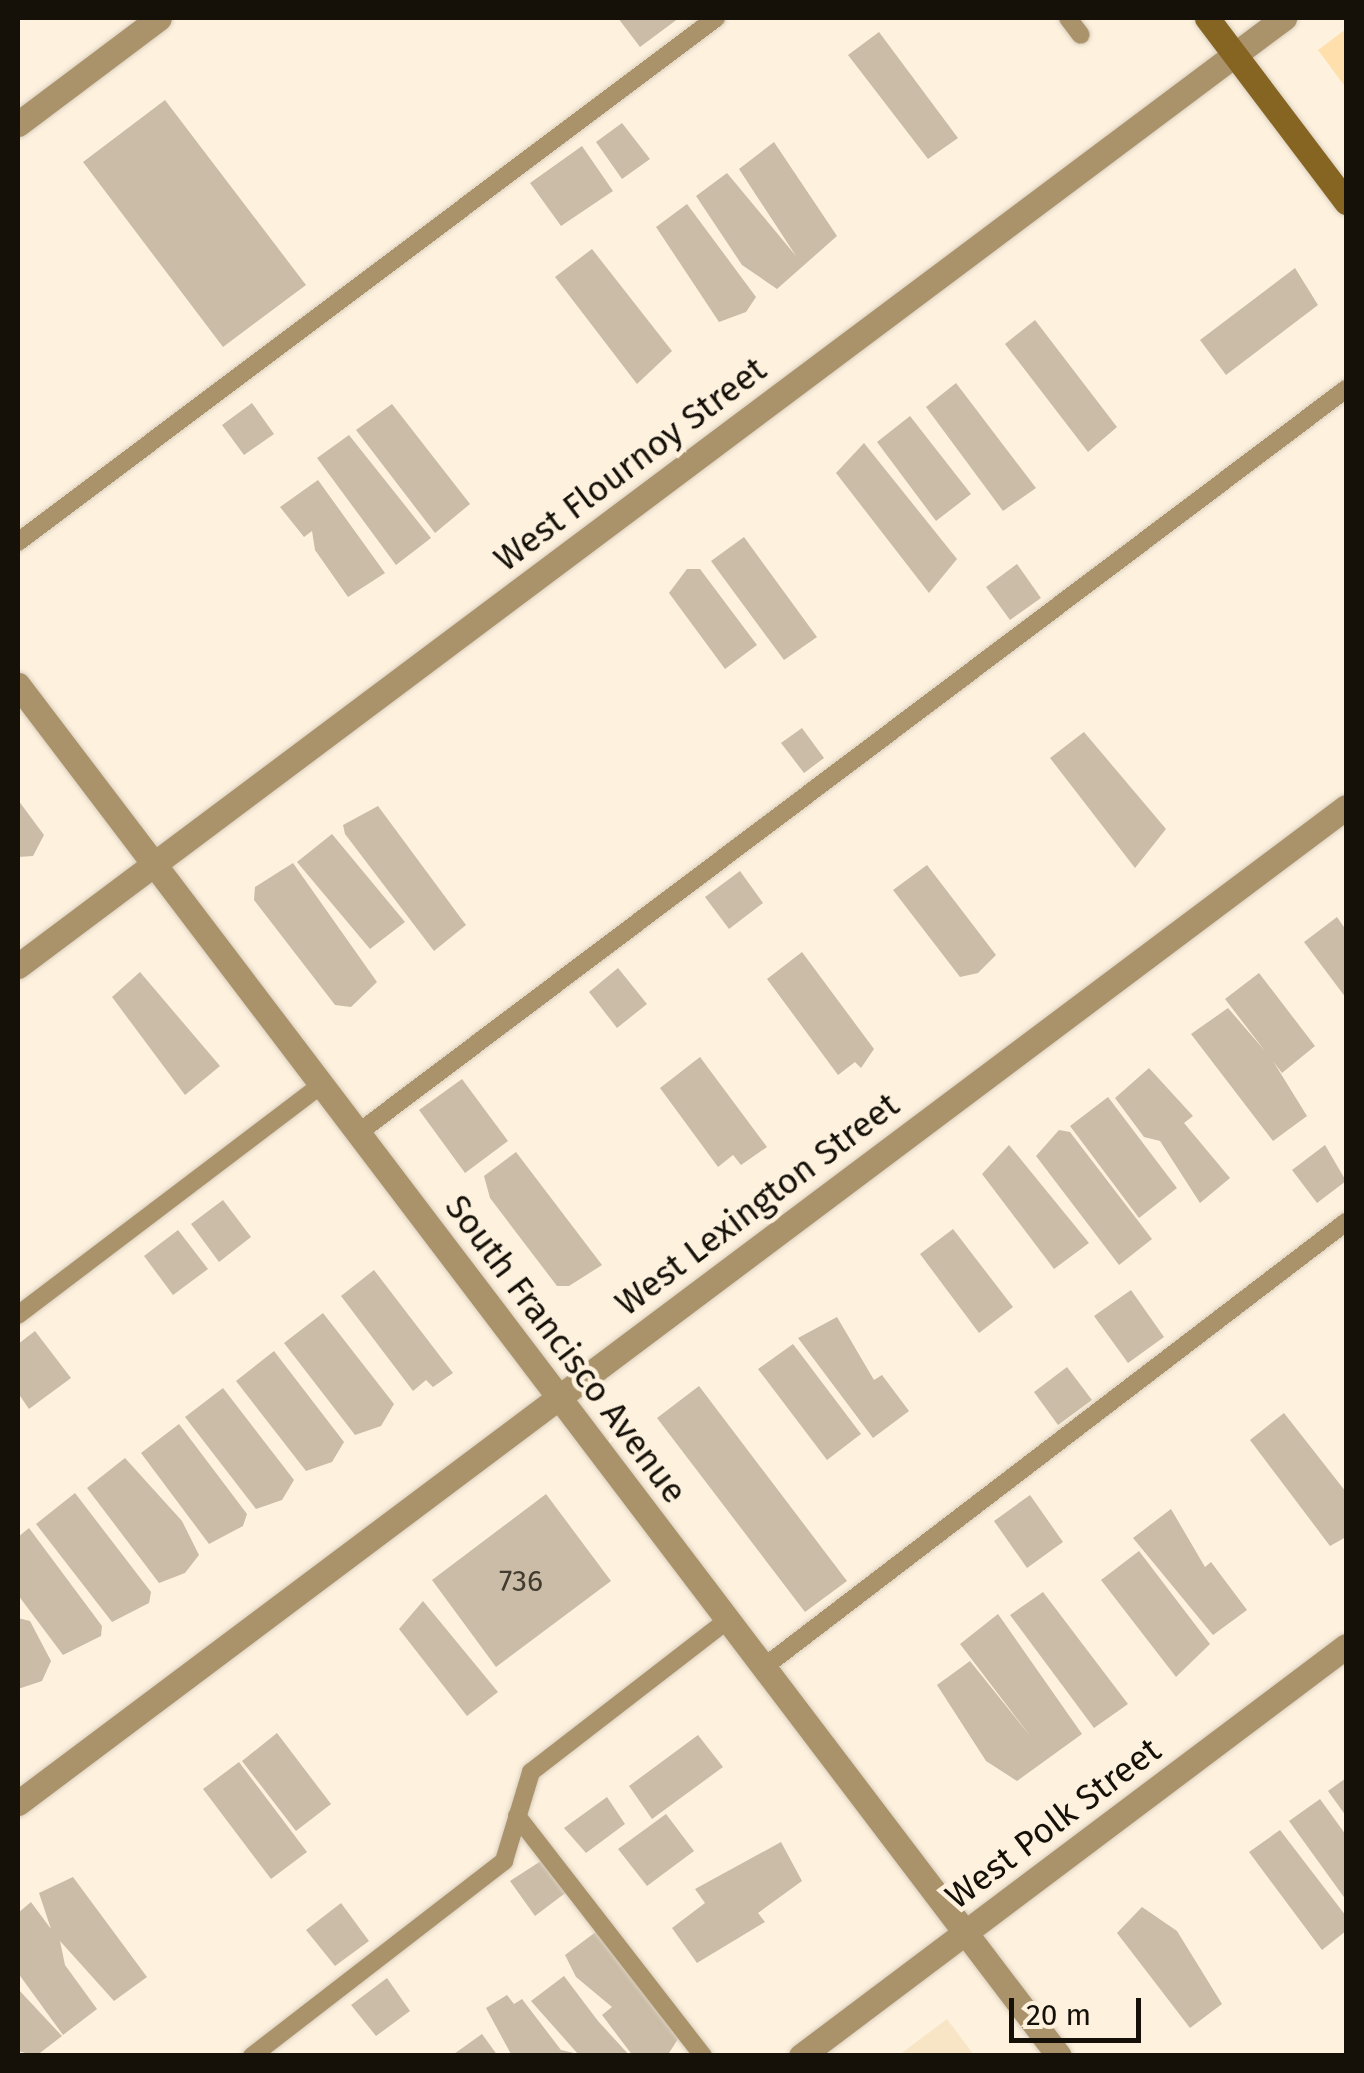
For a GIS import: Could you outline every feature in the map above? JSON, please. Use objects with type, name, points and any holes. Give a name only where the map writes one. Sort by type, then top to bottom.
[{"type":"main road","points":[[1207,18],[1346,202]]},
{"type":"street","points":[[18,124],[160,18]]},
{"type":"street","name":"West Flournoy Street","points":[[18,966],[1284,18]]},
{"type":"street","name":"South Francisco Avenue","points":[[18,685],[1059,2056]]},
{"type":"street","name":"West Lexington Street","points":[[18,1803],[1346,807]]},
{"type":"street","name":"West Polk Street","points":[[801,2056],[1346,1646]]},
{"type":"lane","points":[[18,542],[716,18]]},
{"type":"lane","points":[[1068,18],[1081,35]]},
{"type":"lane","points":[[358,1133],[1346,388]]},
{"type":"lane","points":[[18,1315],[321,1085]]},
{"type":"lane","points":[[764,1667],[1346,1222]]},
{"type":"lane","points":[[252,2056],[504,1860],[531,1772],[728,1620]]},
{"type":"lane","points":[[517,1816],[703,2056]]},
{"type":"shaded area","points":[[1346,29],[1346,88],[1318,50]]},
{"type":"shaded area","points":[[947,2019],[974,2055],[899,2055]]},
{"type":"building","points":[[618,18],[679,18],[640,47]]},
{"type":"building","points":[[879,32],[958,138],[928,159],[848,55]]},
{"type":"building","points":[[165,100],[306,285],[223,347],[83,162]]},
{"type":"building","points":[[622,123],[650,159],[622,179],[596,142]]},
{"type":"building","points":[[774,142],[837,236],[777,289],[742,265],[696,196],[727,173],[796,256],[739,169]]},
{"type":"building","points":[[582,146],[613,191],[561,226],[530,183]]},
{"type":"building","points":[[687,204],[756,297],[746,312],[719,322],[656,227]]},
{"type":"building","points":[[592,249],[672,351],[637,384],[555,277]]},
{"type":"building","points":[[1295,268],[1318,305],[1226,375],[1200,340]]},
{"type":"building","points":[[1035,320],[1117,427],[1088,452],[1005,344]]},
{"type":"building","points":[[956,383],[1036,488],[1003,511],[926,407]]},
{"type":"building","points":[[252,403],[274,434],[244,455],[222,425]]},
{"type":"building","points":[[392,404],[470,504],[435,533],[356,430]]},
{"type":"building","points":[[910,416],[971,494],[936,521],[877,442]]},
{"type":"building","points":[[349,435],[431,538],[396,565],[317,458]]},
{"type":"building","points":[[864,443],[957,559],[929,593],[836,473]]},
{"type":"building","points":[[318,480],[385,573],[348,597],[315,550],[312,531],[304,537],[280,507]]},
{"type":"building","points":[[744,537],[817,637],[784,660],[711,561]]},
{"type":"building","points":[[1017,564],[1041,598],[1010,620],[986,587]]},
{"type":"building","points":[[687,569],[700,569],[757,645],[725,669],[669,593]]},
{"type":"building","points":[[802,728],[824,758],[804,773],[781,743]]},
{"type":"building","points":[[1084,732],[1166,829],[1135,868],[1050,758]]},
{"type":"building","points":[[18,800],[44,835],[33,856],[18,857]]},
{"type":"building","points":[[378,806],[466,925],[434,951],[345,834],[343,825]]},
{"type":"building","points":[[332,834],[405,922],[370,949],[297,862]]},
{"type":"building","points":[[293,863],[377,982],[351,1007],[335,1005],[254,900],[255,887]]},
{"type":"building","points":[[927,865],[996,955],[978,973],[960,977],[893,890]]},
{"type":"building","points":[[740,871],[763,903],[729,929],[705,897]]},
{"type":"building","points":[[1337,917],[1346,930],[1346,998],[1304,942]]},
{"type":"building","points":[[802,952],[874,1049],[861,1068],[855,1062],[838,1075],[767,979]]},
{"type":"building","points":[[618,968],[647,1004],[617,1028],[589,992]]},
{"type":"building","points":[[140,972],[220,1066],[185,1095],[112,997]]},
{"type":"building","points":[[1259,973],[1315,1046],[1282,1073],[1273,1061],[1307,1116],[1273,1141],[1191,1034],[1228,1008],[1265,1051],[1225,999]]},
{"type":"building","points":[[700,1057],[767,1147],[741,1165],[733,1155],[718,1167],[660,1088]]},
{"type":"building","points":[[1149,1068],[1193,1116],[1184,1123],[1230,1178],[1200,1203],[1160,1141],[1144,1137],[1115,1098]]},
{"type":"building","points":[[462,1079],[508,1141],[465,1173],[419,1110]]},
{"type":"building","points":[[1108,1097],[1177,1188],[1139,1218],[1070,1126]]},
{"type":"building","points":[[1059,1130],[1070,1132],[1152,1239],[1119,1265],[1036,1156]]},
{"type":"building","points":[[1009,1145],[1089,1243],[1054,1269],[982,1174]]},
{"type":"building","points":[[1325,1145],[1346,1181],[1317,1203],[1292,1170]]},
{"type":"building","points":[[516,1152],[602,1265],[569,1286],[557,1286],[490,1198],[484,1176]]},
{"type":"building","points":[[223,1200],[251,1237],[219,1262],[191,1224]]},
{"type":"building","points":[[953,1229],[1013,1307],[979,1333],[920,1254]]},
{"type":"building","points":[[178,1230],[208,1269],[173,1295],[144,1256]]},
{"type":"building","points":[[374,1270],[453,1373],[433,1387],[426,1380],[413,1391],[341,1296]]},
{"type":"building","points":[[1131,1290],[1164,1337],[1128,1363],[1094,1316]]},
{"type":"building","points":[[323,1313],[394,1404],[381,1426],[355,1435],[284,1343]]},
{"type":"building","points":[[837,1317],[874,1380],[882,1375],[909,1411],[873,1438],[798,1338]]},
{"type":"building","points":[[35,1331],[71,1378],[29,1409],[18,1393],[18,1344]]},
{"type":"building","points":[[793,1344],[861,1434],[827,1460],[758,1369]]},
{"type":"building","points":[[274,1351],[344,1442],[332,1462],[306,1471],[236,1381]]},
{"type":"building","points":[[1067,1367],[1092,1400],[1058,1425],[1034,1392]]},
{"type":"building","points":[[699,1386],[847,1581],[805,1612],[657,1418]]},
{"type":"building","points":[[223,1388],[294,1480],[282,1500],[256,1509],[185,1417]]},
{"type":"building","points":[[1284,1413],[1346,1492],[1346,1537],[1330,1546],[1250,1440]]},
{"type":"building","points":[[179,1424],[247,1514],[243,1526],[209,1544],[141,1453]]},
{"type":"building","points":[[125,1458],[182,1521],[199,1555],[185,1573],[159,1583],[87,1488]]},
{"type":"building","points":[[75,1493],[151,1592],[149,1603],[112,1622],[36,1524]]},
{"type":"building","points":[[546,1494],[611,1581],[496,1667],[432,1580]]},
{"type":"building","points":[[1030,1495],[1063,1542],[1027,1568],[994,1521]]},
{"type":"building","points":[[1171,1509],[1205,1567],[1211,1562],[1247,1610],[1213,1635],[1133,1538]]},
{"type":"building","points":[[29,1528],[102,1626],[101,1636],[63,1655],[18,1595],[18,1537]]},
{"type":"building","points":[[1139,1551],[1210,1644],[1176,1677],[1101,1580]]},
{"type":"building","points":[[1043,1592],[1128,1704],[1094,1728],[1010,1615]]},
{"type":"building","points":[[423,1601],[498,1692],[467,1716],[399,1629]]},
{"type":"building","points":[[998,1614],[1082,1734],[1017,1781],[986,1761],[937,1685],[970,1661],[1031,1737],[960,1644]]},
{"type":"building","points":[[18,1618],[30,1621],[51,1661],[42,1681],[18,1689]]},
{"type":"building","points":[[277,1733],[331,1804],[296,1831],[242,1761]]},
{"type":"building","points":[[698,1735],[723,1767],[652,1819],[629,1786]]},
{"type":"building","points":[[239,1762],[307,1852],[271,1879],[203,1789]]},
{"type":"building","points":[[1346,1778],[1346,1816],[1328,1791]]},
{"type":"building","points":[[607,1797],[625,1824],[586,1853],[564,1828]]},
{"type":"building","points":[[1320,1799],[1346,1835],[1346,1900],[1289,1821]]},
{"type":"building","points":[[666,1814],[694,1851],[647,1886],[618,1849]]},
{"type":"building","points":[[1280,1830],[1346,1916],[1346,1931],[1322,1950],[1249,1852]]},
{"type":"building","points":[[781,1842],[802,1881],[758,1913],[765,1922],[697,1963],[672,1928],[705,1903],[695,1889]]},
{"type":"building","points":[[544,1859],[568,1891],[535,1916],[510,1881]]},
{"type":"building","points":[[73,1877],[147,1977],[114,2001],[60,1941],[65,1965],[97,2009],[63,2035],[18,1973],[18,1913],[31,1902],[51,1929],[39,1893]]},
{"type":"building","points":[[341,1903],[369,1941],[335,1966],[306,1930]]},
{"type":"building","points":[[1142,1907],[1177,1931],[1222,2004],[1190,2028],[1117,1933]]},
{"type":"building","points":[[597,1931],[678,2039],[669,2053],[633,2056],[602,2015],[612,2007],[576,1977],[565,1955]]},
{"type":"building","points":[[564,1976],[630,2056],[512,2056],[486,2008],[507,1995],[514,2004],[522,1999],[561,2050],[578,2054],[531,2001]]},
{"type":"building","points":[[387,1978],[410,2011],[376,2036],[351,2005]]},
{"type":"building","points":[[18,1989],[62,2036],[36,2056],[18,2051]]},
{"type":"building","points":[[482,2034],[498,2056],[451,2056]]}]
